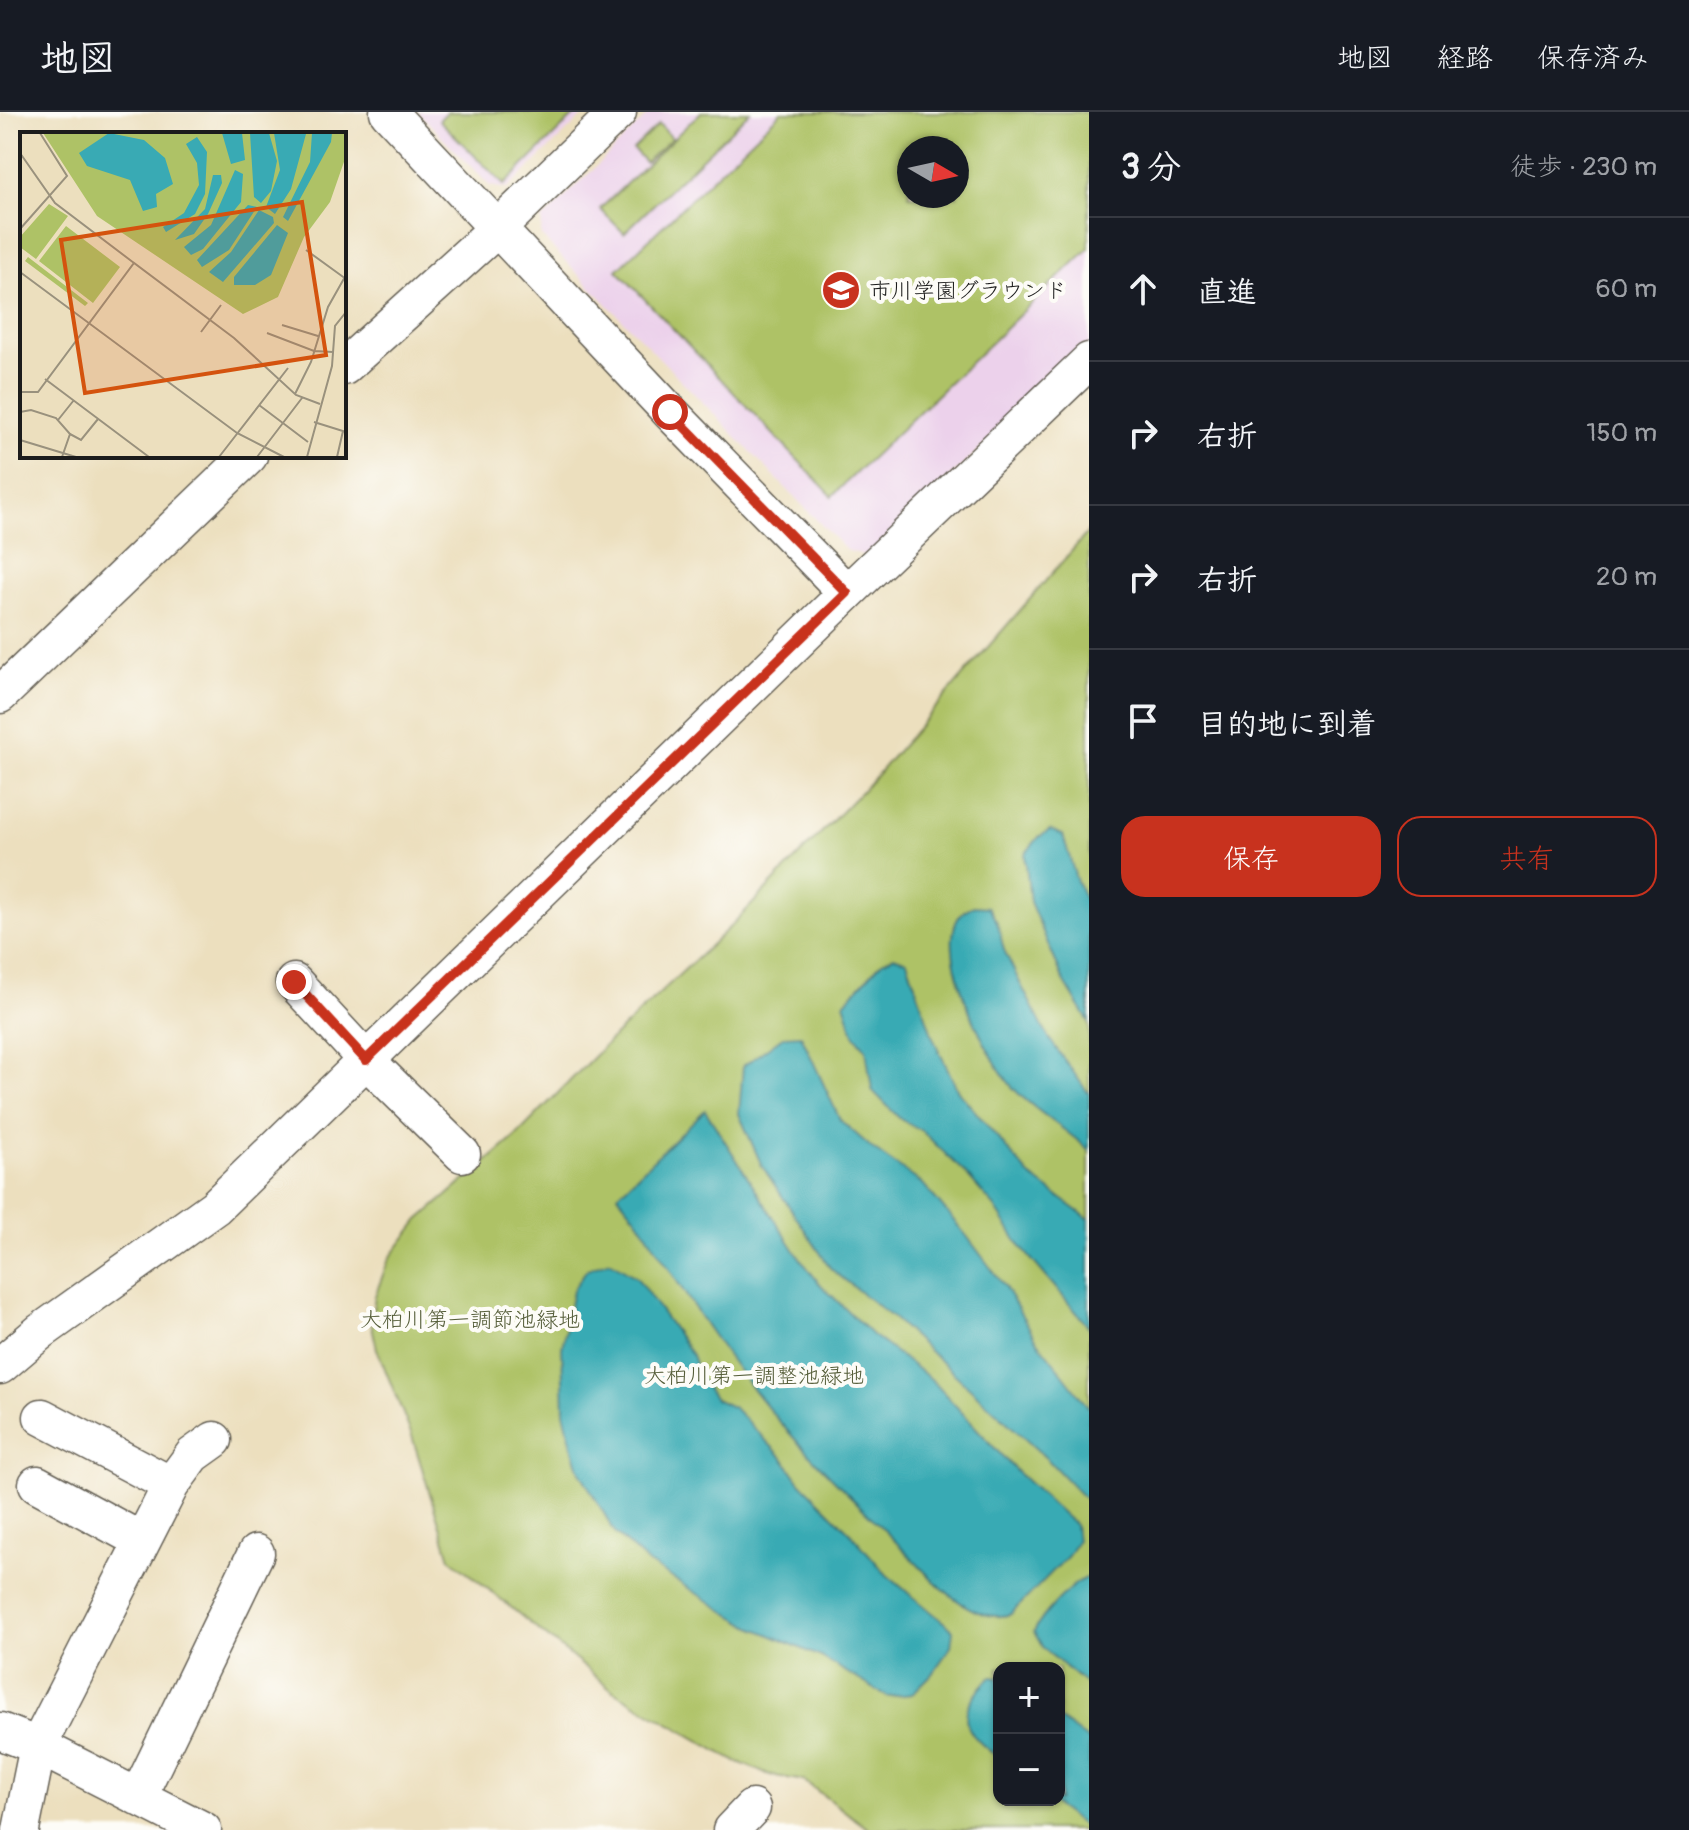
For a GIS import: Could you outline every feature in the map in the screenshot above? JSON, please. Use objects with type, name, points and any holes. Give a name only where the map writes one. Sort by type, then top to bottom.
[{"type":"street","points":[[388,112],[670,412],[847,593]]},
{"type":"street","points":[[346,365],[499,227],[618,112]]},
{"type":"street","points":[[0,1366],[40,1332],[215,1207],[1089,361]]},
{"type":"street","points":[[0,695],[247,458]]},
{"type":"street","points":[[294,982],[366,1060],[462,1154]]},
{"type":"street","points":[[42,1417],[171,1485]]},
{"type":"street","points":[[21,1830],[38,1746],[171,1485],[193,1455],[214,1440]]},
{"type":"street","points":[[37,1484],[142,1541]]},
{"type":"street","points":[[138,1797],[256,1553]]},
{"type":"street","points":[[0,1731],[38,1746],[203,1830]]},
{"type":"shaded area","points":[[418,112],[587,112],[507,189],[490,186]]},
{"type":"shaded area","name":"市川学園グラウンド","points":[[651,112],[1089,112],[1089,345],[867,556],[846,550],[541,236],[542,220]]},
{"type":"green space","points":[[447,112],[578,112],[504,185],[439,120]]},
{"type":"green space","points":[[701,112],[750,112],[624,233],[600,209]]},
{"type":"green space","name":"市川学園グラウンド","points":[[781,112],[1089,112],[1089,248],[832,496],[617,270]]},
{"type":"green space","points":[[659,124],[672,138],[645,162],[633,149]]},
{"type":"green space","name":"大柏川第一調整池緑地","points":[[1089,531],[1089,1830],[870,1830],[804,1781],[770,1775],[733,1760],[615,1692],[450,1558],[412,1436],[377,1349],[371,1322],[375,1296],[389,1259],[419,1220],[515,1137],[605,1045],[731,926],[875,777]]},
{"type":"water","points":[[1050,830],[1063,835],[1077,882],[1089,908],[1089,1022],[1064,981],[1030,902],[1025,854],[1038,838]]},
{"type":"water","points":[[974,906],[988,907],[997,922],[1004,950],[1048,1037],[1089,1094],[1089,1150],[1016,1091],[990,1053],[976,1025],[955,965],[953,939],[958,918]]},
{"type":"water","points":[[894,956],[907,961],[934,1040],[958,1091],[1029,1175],[1089,1219],[1089,1327],[1020,1246],[994,1206],[964,1172],[922,1131],[900,1119],[872,1090],[866,1049],[854,1034],[844,1003],[882,962]]},
{"type":"water","points":[[801,1035],[840,1120],[872,1148],[924,1185],[1005,1287],[1036,1339],[1089,1408],[1089,1503],[1048,1460],[893,1318],[831,1269],[762,1166],[739,1114],[743,1066],[784,1036]]},
{"type":"water","points":[[705,1110],[797,1254],[819,1283],[872,1335],[931,1379],[1016,1471],[1075,1525],[1077,1541],[1068,1556],[1011,1614],[995,1616],[980,1613],[949,1594],[799,1444],[733,1364],[638,1219],[620,1198],[618,1194]]},
{"type":"water","points":[[610,1261],[637,1278],[692,1355],[700,1378],[715,1399],[734,1408],[887,1575],[953,1630],[951,1647],[931,1675],[912,1694],[888,1697],[821,1657],[752,1627],[647,1562],[616,1534],[580,1472],[572,1446],[564,1412],[562,1348],[573,1290],[587,1269]]},
{"type":"water","points":[[1089,1577],[1089,1687],[1065,1667],[1065,1662],[1060,1662],[1043,1648],[1034,1632],[1058,1600]]},
{"type":"water","points":[[993,1677],[993,1753],[976,1739],[966,1721],[971,1701]]},
{"type":"water","points":[[1065,1723],[1089,1741],[1089,1830],[1056,1806],[1065,1806]]},
{"type":"place","name":"市川学園グラウンド","points":[[841,290]]},
{"type":"route","points":[[294,982],[366,1060],[847,593],[670,412]]},
{"type":"park label","name":"大柏川第一調節池緑地","points":[[470,1319]]}]
